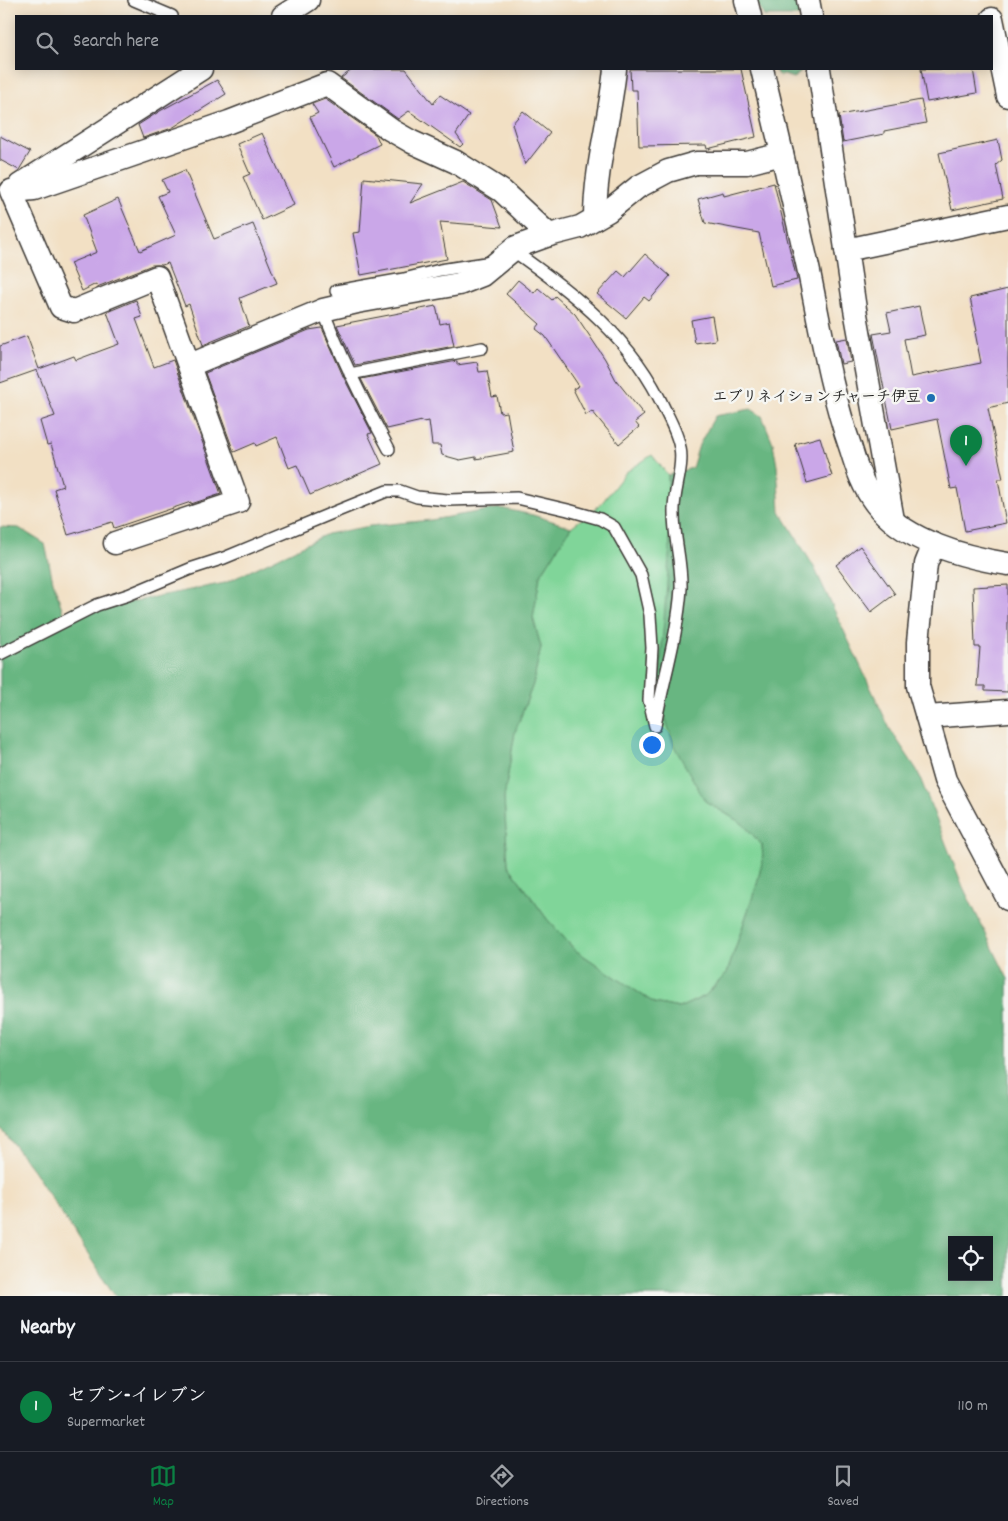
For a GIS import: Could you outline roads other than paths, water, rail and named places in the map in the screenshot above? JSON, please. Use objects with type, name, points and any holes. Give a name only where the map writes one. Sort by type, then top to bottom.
[{"type":"street","points":[[285,15],[308,0]]},
{"type":"street","points":[[746,0],[750,15]]},
{"type":"street","points":[[808,0],[811,15]]},
{"type":"street","points":[[988,0],[991,15]]},
{"type":"street","points":[[993,23],[1008,96]]},
{"type":"street","points":[[6,194],[199,70]]},
{"type":"street","points":[[595,218],[595,192],[611,105],[615,70]]},
{"type":"street","points":[[762,70],[833,390],[847,440],[863,485],[877,505],[893,520],[934,544],[970,556],[1008,564]]},
{"type":"street","points":[[819,70],[860,338],[893,520]]},
{"type":"street","points":[[6,194],[34,189],[229,122],[327,84],[391,130],[456,162],[502,191],[550,235]]},
{"type":"street","points":[[190,365],[323,310],[459,284],[482,274],[516,247],[580,227],[608,211],[638,187],[668,171],[696,163],[747,163],[782,154]]},
{"type":"street","points":[[6,194],[61,307],[74,311],[158,277],[238,502],[115,543]]},
{"type":"street","points":[[846,250],[1008,216]]},
{"type":"street","points":[[934,544],[926,564],[918,642],[918,686],[946,780],[999,863],[1008,898]]},
{"type":"street","points":[[927,716],[1008,711]]},
{"type":"lane","points":[[134,0],[170,15]]},
{"type":"lane","points":[[0,654],[98,605],[128,595],[190,569],[224,558],[388,492],[400,491],[418,497],[448,500],[517,498],[568,510],[600,520],[614,527],[641,575],[650,615],[652,648],[648,700],[655,726],[678,620],[680,560],[674,528],[674,507],[681,449],[655,388],[610,328],[567,290],[505,256],[404,279],[336,291]]},
{"type":"lane","points":[[323,310],[350,374],[389,449]]},
{"type":"lane","points":[[350,374],[482,348]]},
{"type":"place","name":"エブリネイションチャーチ伊豆","points":[[931,398]]},
{"type":"place","name":"セブン-イレブン","points":[[966,466]]}]
